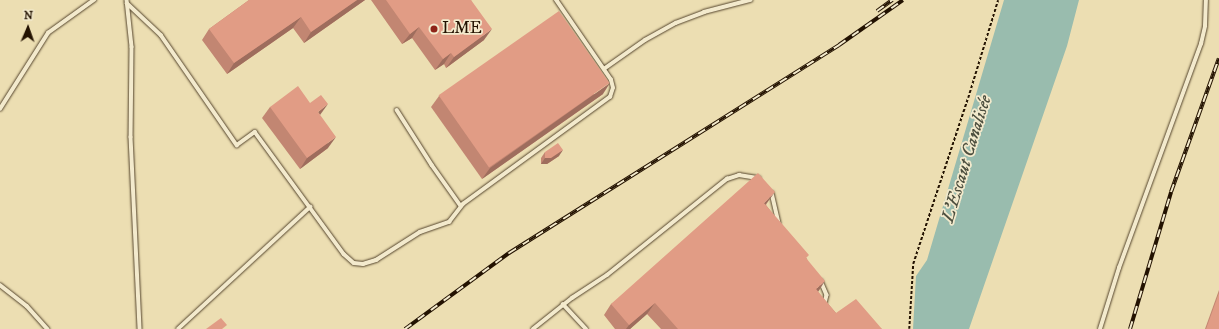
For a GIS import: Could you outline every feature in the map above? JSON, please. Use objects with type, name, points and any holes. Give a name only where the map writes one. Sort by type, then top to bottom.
[{"type":"lane","points":[[0,109],[48,33],[94,0]]},
{"type":"lane","points":[[127,2],[161,36],[237,145],[255,132],[348,258],[354,263],[363,264],[376,260],[420,232],[446,224],[461,206],[608,99],[613,88],[604,69],[556,0]]},
{"type":"lane","points":[[604,69],[645,40],[676,23],[704,12],[750,0]]},
{"type":"lane","points":[[1100,329],[1118,268],[1201,44],[1205,26],[1206,0]]},
{"type":"lane","points":[[127,2],[132,47],[131,137],[140,329]]},
{"type":"lane","points":[[397,110],[432,165],[461,206]]},
{"type":"lane","points":[[533,329],[563,304],[607,275],[727,179],[739,175],[754,176],[764,180]]},
{"type":"lane","points":[[768,186],[781,229]]},
{"type":"lane","points":[[178,329],[310,207]]},
{"type":"lane","points":[[820,279],[827,295],[824,306]]},
{"type":"lane","points":[[0,285],[27,306],[48,329]]},
{"type":"lane","points":[[563,304],[586,329]]},
{"type":"path","points":[[908,329],[913,264],[968,98],[998,0]]},
{"type":"water","name":"L'Escaut Canalisée","points":[[1004,0],[1079,0],[1067,46],[969,329],[913,329],[916,276],[927,260]]},
{"type":"building","points":[[249,0],[357,0],[311,32],[301,17],[234,63],[209,29]]},
{"type":"building","name":"LME","points":[[386,0],[471,0],[492,29],[454,57],[451,53],[443,59],[419,27],[410,34]]},
{"type":"building","points":[[559,11],[609,83],[489,167],[439,95]]},
{"type":"building","points":[[298,86],[310,103],[321,95],[328,104],[318,112],[336,137],[307,158],[270,107]]},
{"type":"building","points":[[558,143],[563,150],[551,158],[545,158],[545,152]]},
{"type":"building","points":[[758,173],[775,192],[764,203],[809,255],[806,258],[825,281],[816,289],[836,313],[856,299],[882,329],[678,329],[655,303],[629,325],[611,304]]},
{"type":"building","points":[[1219,293],[1219,329],[1206,329]]},
{"type":"building","points":[[221,318],[227,325],[222,329],[206,329]]},
{"type":"railway","points":[[877,11],[892,0]]},
{"type":"railway","points":[[405,329],[509,253],[839,45],[903,0]]},
{"type":"railway","points":[[1130,329],[1171,192],[1219,58]]},
{"type":"place","name":"LME","points":[[434,29]]}]
